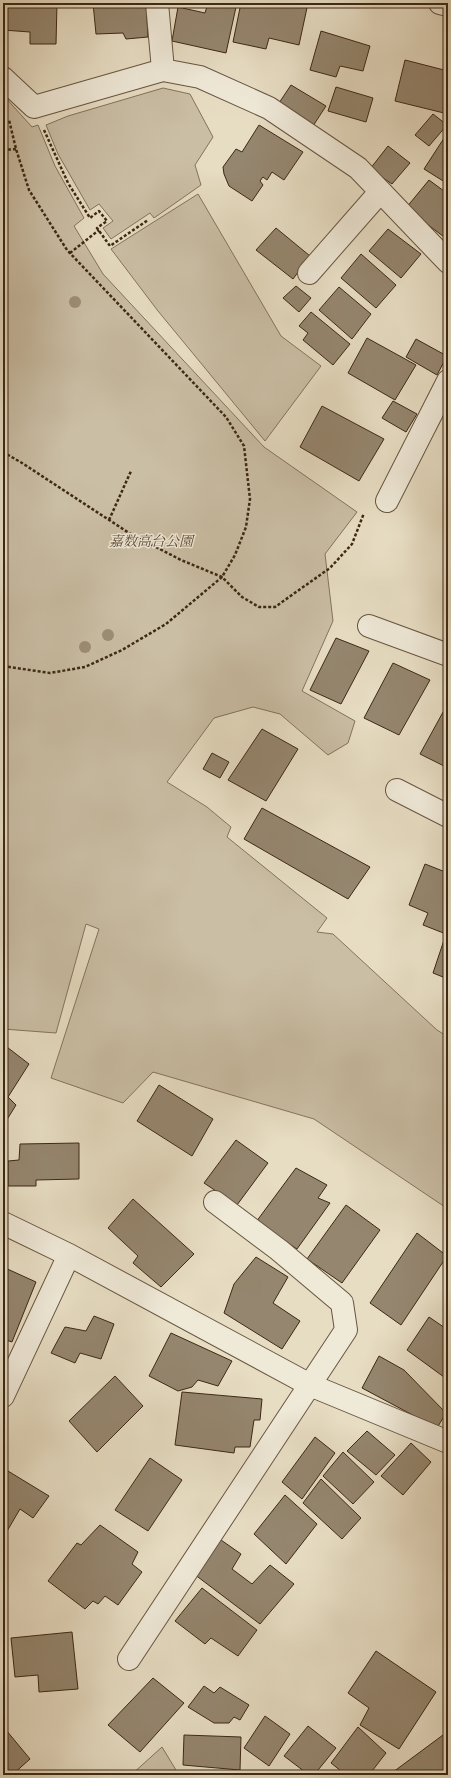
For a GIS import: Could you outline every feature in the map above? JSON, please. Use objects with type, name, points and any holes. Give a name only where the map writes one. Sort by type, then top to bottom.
[{"type":"street","points":[[157,3],[163,70]]},
{"type":"street","points":[[440,3],[448,5]]},
{"type":"street","points":[[3,78],[34,107],[163,70],[200,76],[269,108],[358,168],[448,262]]},
{"type":"street","points":[[309,273],[380,192]]},
{"type":"street","points":[[387,501],[448,381]]},
{"type":"street","points":[[369,626],[448,655]]},
{"type":"street","points":[[397,790],[448,816]]},
{"type":"street","points":[[129,1659],[346,1330],[342,1303],[278,1250],[215,1202]]},
{"type":"street","points":[[3,1222],[68,1254],[310,1385],[448,1442]]},
{"type":"street","points":[[3,1396],[68,1254]]},
{"type":"path","points":[[3,666],[50,673],[85,667],[122,650],[166,624],[222,577],[235,555],[246,527],[250,499],[244,446],[226,417],[70,253],[29,190],[16,150],[9,118],[34,107],[51,150],[68,183],[90,218],[99,211],[107,220],[97,228],[110,246],[148,220]]},
{"type":"path","points":[[3,150],[16,150]]},
{"type":"path","points":[[70,253],[99,230]]},
{"type":"path","points":[[3,452],[129,533],[181,560],[222,577],[242,597],[259,607],[275,607],[330,568],[352,544],[366,507],[387,501]]},
{"type":"path","points":[[109,520],[131,471]]},
{"type":"green space","points":[[163,88],[190,94],[213,137],[195,165],[201,185],[154,218],[150,213],[111,239],[103,228],[113,221],[99,204],[90,210],[58,154],[46,125],[68,116]]},
{"type":"green space","name":"嘉数高台公園","points":[[3,95],[32,127],[38,125],[55,166],[84,218],[74,226],[103,274],[264,447],[357,512],[325,554],[333,621],[302,691],[355,721],[348,743],[328,755],[280,714],[253,707],[214,718],[167,782],[207,807],[231,827],[227,837],[327,918],[317,932],[333,934],[437,1030],[448,1037],[448,1209],[314,1119],[153,1072],[123,1103],[51,1078],[99,929],[86,924],[56,1033],[3,1029]]},
{"type":"green space","points":[[198,194],[281,336],[321,366],[265,441],[158,311],[111,249]]},
{"type":"green space","points":[[162,1747],[179,1775],[131,1775]]},
{"type":"building","points":[[3,3],[57,3],[56,44],[30,44],[30,32],[3,30]]},
{"type":"building","points":[[93,3],[146,3],[148,37],[126,39],[123,33],[96,34]]},
{"type":"building","points":[[208,3],[223,3],[236,7],[226,53],[172,41],[178,7],[205,13]]},
{"type":"building","points":[[241,3],[308,3],[299,45],[269,38],[266,49],[233,42]]},
{"type":"building","points":[[321,31],[370,46],[363,71],[340,66],[336,77],[310,70]]},
{"type":"building","points":[[405,60],[448,71],[448,114],[395,101]]},
{"type":"building","points":[[291,85],[326,106],[313,126],[279,103]]},
{"type":"building","points":[[336,87],[373,98],[366,122],[328,111]]},
{"type":"building","points":[[433,114],[447,125],[429,146],[415,135]]},
{"type":"building","points":[[259,125],[303,152],[284,180],[272,172],[267,180],[263,177],[260,181],[263,185],[252,201],[229,186],[223,167],[236,149],[242,152]]},
{"type":"building","points":[[448,132],[448,184],[424,169]]},
{"type":"building","points":[[388,146],[410,163],[392,184],[370,169]]},
{"type":"building","points":[[429,180],[448,194],[448,240],[406,208]]},
{"type":"building","points":[[276,228],[310,256],[293,279],[256,250]]},
{"type":"building","points":[[388,229],[421,254],[401,278],[369,251]]},
{"type":"building","points":[[361,254],[396,285],[376,308],[341,278]]},
{"type":"building","points":[[296,286],[311,298],[299,312],[283,298]]},
{"type":"building","points":[[339,287],[371,314],[352,339],[319,310]]},
{"type":"building","points":[[311,312],[350,344],[333,365],[303,340],[308,333],[299,326]]},
{"type":"building","points":[[367,338],[416,365],[395,400],[348,373]]},
{"type":"building","points":[[416,339],[447,356],[437,375],[406,357]]},
{"type":"building","points":[[393,401],[417,414],[406,432],[382,418]]},
{"type":"building","points":[[322,406],[384,439],[359,481],[300,447]]},
{"type":"building","points":[[336,638],[369,651],[341,704],[310,690]]},
{"type":"building","points":[[393,663],[430,680],[399,735],[364,718]]},
{"type":"building","points":[[448,703],[448,768],[420,754]]},
{"type":"building","points":[[262,729],[298,749],[266,801],[228,780]]},
{"type":"building","points":[[212,753],[229,762],[220,778],[203,769]]},
{"type":"building","points":[[262,808],[370,867],[348,899],[244,839]]},
{"type":"building","points":[[425,864],[448,873],[448,979],[433,973],[446,934],[423,925],[428,913],[409,905]]},
{"type":"building","points":[[3,1044],[29,1064],[8,1097],[16,1105],[3,1126]]},
{"type":"building","points":[[159,1085],[213,1119],[192,1156],[137,1121]]},
{"type":"building","points":[[236,1140],[268,1163],[237,1205],[204,1183]]},
{"type":"building","points":[[79,1143],[79,1179],[36,1180],[36,1186],[8,1186],[8,1161],[19,1160],[20,1144]]},
{"type":"building","points":[[296,1168],[327,1185],[318,1198],[330,1203],[297,1249],[256,1222]]},
{"type":"building","points":[[133,1199],[194,1254],[161,1287],[133,1263],[138,1256],[108,1228]]},
{"type":"building","points":[[346,1205],[380,1230],[342,1283],[307,1259]]},
{"type":"building","points":[[417,1233],[447,1256],[401,1325],[370,1303]]},
{"type":"building","points":[[256,1257],[288,1277],[273,1303],[300,1321],[282,1349],[224,1313],[234,1284]]},
{"type":"building","points":[[3,1267],[36,1282],[12,1342],[3,1339]]},
{"type":"building","points":[[448,1292],[448,1300],[444,1298]]},
{"type":"building","points":[[94,1316],[114,1324],[101,1359],[80,1353],[75,1363],[51,1353],[65,1327],[86,1331]]},
{"type":"building","points":[[429,1317],[448,1330],[448,1380],[407,1350]]},
{"type":"building","points":[[171,1333],[232,1361],[218,1386],[198,1380],[192,1387],[178,1391],[149,1376]]},
{"type":"building","points":[[379,1356],[404,1370],[446,1413],[437,1428],[362,1388]]},
{"type":"building","points":[[115,1376],[143,1406],[97,1452],[69,1421]]},
{"type":"building","points":[[182,1392],[262,1399],[260,1420],[254,1420],[250,1447],[235,1447],[234,1453],[175,1445]]},
{"type":"building","points":[[367,1431],[395,1455],[376,1475],[347,1451]]},
{"type":"building","points":[[315,1437],[335,1453],[302,1499],[282,1482]]},
{"type":"building","points":[[411,1443],[431,1462],[403,1495],[381,1476]]},
{"type":"building","points":[[343,1452],[374,1482],[353,1504],[323,1476]]},
{"type":"building","points":[[150,1458],[182,1480],[148,1531],[115,1510]]},
{"type":"building","points":[[3,1468],[49,1496],[33,1518],[20,1509],[3,1538]]},
{"type":"building","points":[[321,1479],[361,1518],[342,1539],[303,1503]]},
{"type":"building","points":[[285,1495],[317,1524],[286,1564],[254,1534]]},
{"type":"building","points":[[100,1525],[138,1552],[132,1564],[142,1572],[118,1605],[105,1596],[98,1604],[93,1601],[85,1609],[48,1581],[77,1543],[81,1545]]},
{"type":"building","points":[[221,1540],[241,1554],[232,1569],[252,1584],[270,1565],[294,1584],[260,1624],[194,1574]]},
{"type":"building","points":[[202,1588],[257,1630],[238,1656],[211,1638],[205,1644],[175,1621]]},
{"type":"building","points":[[72,1632],[78,1689],[39,1692],[38,1675],[15,1677],[11,1638]]},
{"type":"building","points":[[376,1651],[436,1692],[399,1749],[360,1725],[369,1708],[348,1693]]},
{"type":"building","points":[[153,1678],[184,1703],[140,1752],[108,1725]]},
{"type":"building","points":[[204,1686],[214,1693],[220,1687],[249,1705],[240,1720],[234,1717],[229,1723],[214,1723],[188,1707]]},
{"type":"building","points":[[265,1716],[290,1734],[269,1766],[244,1748]]},
{"type":"building","points":[[308,1726],[336,1748],[314,1775],[309,1775],[284,1756]]},
{"type":"building","points":[[358,1727],[386,1753],[369,1775],[362,1775],[360,1773],[357,1775],[346,1775],[331,1763]]},
{"type":"building","points":[[6,1730],[30,1759],[12,1775],[3,1775],[3,1732]]},
{"type":"building","points":[[184,1735],[241,1737],[240,1770],[183,1765]]},
{"type":"building","points":[[443,1735],[448,1741],[448,1769],[441,1775],[389,1775]]},
{"type":"building","points":[[193,1772],[216,1775],[193,1775]]}]
